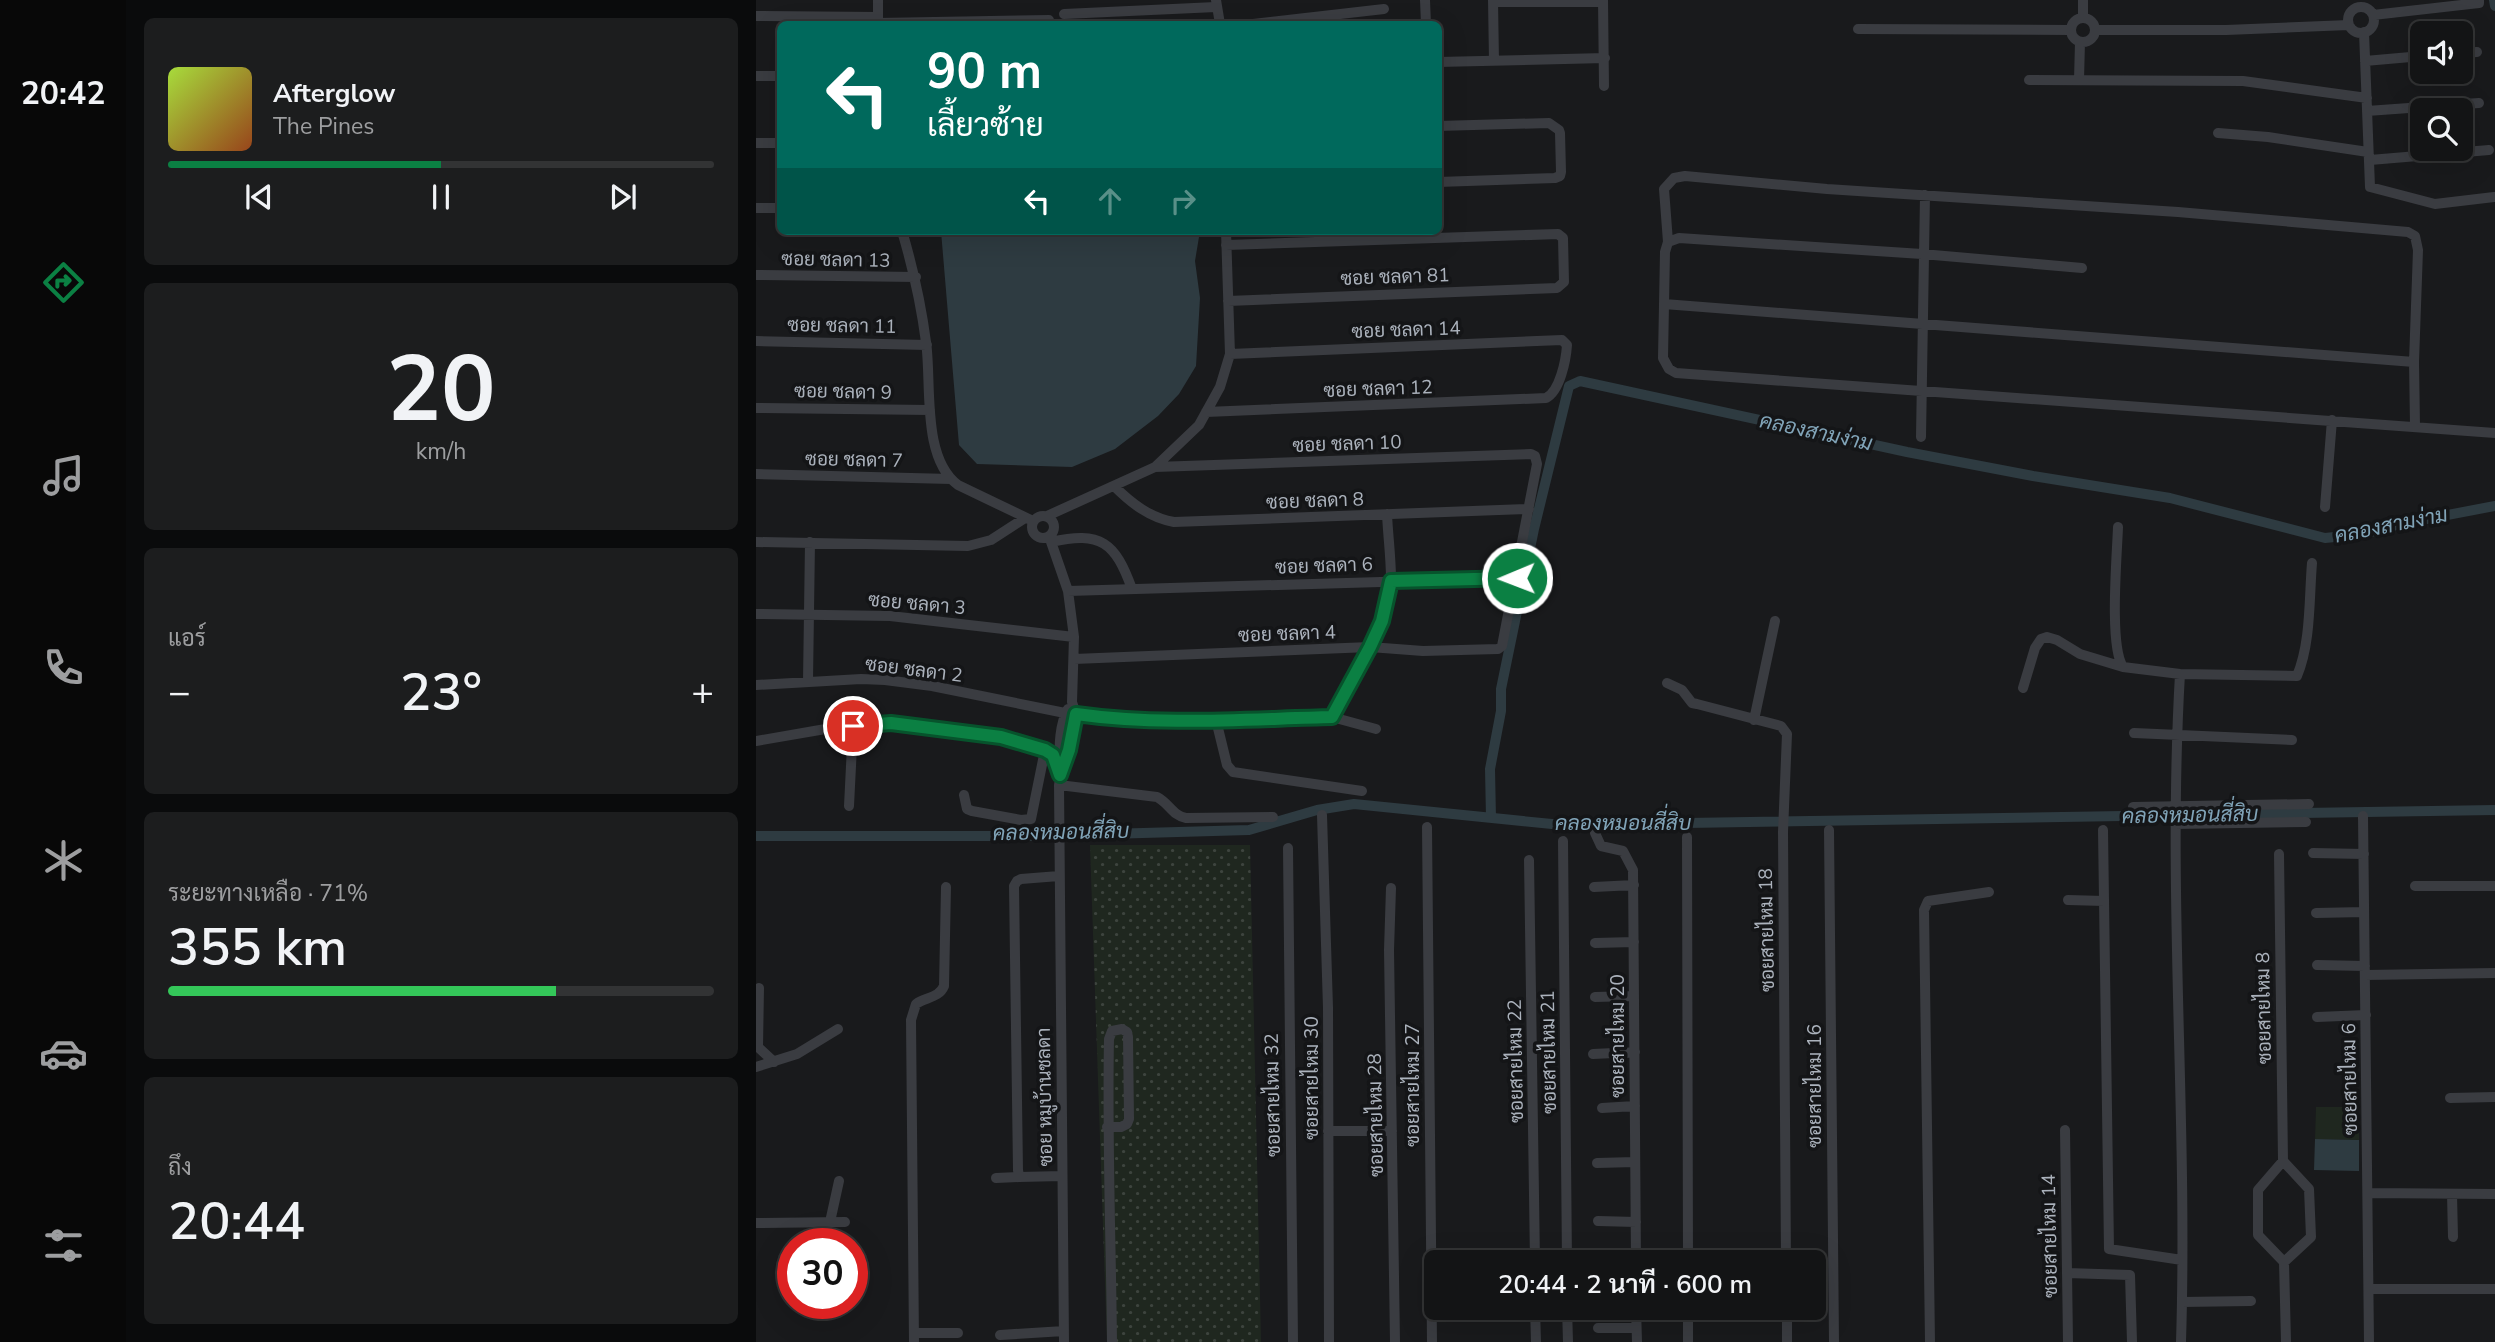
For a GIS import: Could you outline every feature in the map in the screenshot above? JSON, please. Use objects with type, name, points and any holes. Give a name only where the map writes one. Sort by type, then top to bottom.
[{"type":"street","points":[[878,0],[878,21]]},
{"type":"street","points":[[1345,0],[1346,13]]},
{"type":"street","points":[[1426,0],[1426,21]]},
{"type":"street","points":[[2083,0],[2083,18]]},
{"type":"street","points":[[2373,15],[2479,3],[2479,0]]},
{"type":"street","points":[[1494,61],[1493,1],[1603,1],[1604,86]]},
{"type":"street","points":[[1064,14],[1106,6],[1216,4]]},
{"type":"street","points":[[2362,4],[2373,15],[2374,21],[2372,27],[2364,32],[2354,31],[2348,19],[2351,12],[2362,4]]},
{"type":"street","points":[[1278,21],[1384,9]]},
{"type":"street","points":[[756,16],[858,21]]},
{"type":"street","points":[[2083,18],[2090,20],[2095,30],[2089,40],[2081,41],[2073,37],[2070,30],[2073,22],[2083,18]]},
{"type":"street","points":[[964,21],[1049,20]]},
{"type":"street","points":[[2095,30],[2226,30],[2349,25]]},
{"type":"street","points":[[1858,29],[2070,30]]},
{"type":"street","points":[[2364,32],[2370,187],[2435,204],[2494,197]]},
{"type":"street","points":[[2079,80],[2081,41]]},
{"type":"street","points":[[2473,51],[2477,51]]},
{"type":"street","points":[[2365,61],[2410,57]]},
{"type":"street","points":[[1442,62],[1605,58]]},
{"type":"street","points":[[756,76],[777,76]]},
{"type":"street","points":[[2029,80],[2243,81],[2367,98]]},
{"type":"street","points":[[2367,111],[2479,103]]},
{"type":"street","points":[[1442,126],[1546,122],[1559,130],[1560,176],[1442,182]]},
{"type":"street","points":[[2218,132],[2268,137],[2369,156],[2489,150]]},
{"type":"street","points":[[756,143],[777,143]]},
{"type":"street","points":[[2415,426],[2418,250],[2415,236],[2408,232],[1707,177],[1674,177],[1664,189],[1668,242],[1665,252],[1663,358],[1669,369],[1676,373],[2495,433]]},
{"type":"street","points":[[1921,438],[1924,195]]},
{"type":"street","points":[[756,208],[777,208]]},
{"type":"street","points":[[903,235],[916,277],[927,345],[930,410],[936,446],[950,479],[1029,519],[1032,531],[1039,537],[1080,537],[1095,539],[1107,545],[1117,554],[1132,589]]},
{"type":"street","points":[[756,542],[968,546],[991,540],[1029,519],[1047,516],[1155,467],[1199,425],[1220,387],[1230,354],[1226,235]]},
{"type":"street","name":"ซอย ชลดา 81","points":[[1226,245],[1562,235],[1564,282],[1562,286],[1228,301]]},
{"type":"street","points":[[1668,242],[1679,238],[2082,268]]},
{"type":"street","name":"ซอย ชลดา 13","points":[[756,275],[916,277]]},
{"type":"street","points":[[1664,304],[2414,362]]},
{"type":"street","name":"ซอย ชลดา 14","points":[[1230,354],[1562,340],[1567,345],[1565,358],[1551,396]]},
{"type":"street","name":"ซอย ชลดา 11","points":[[756,341],[927,345]]},
{"type":"street","name":"ซอย ชลดา 12","points":[[1206,412],[1551,396]]},
{"type":"street","name":"ซอย ชลดา 9","points":[[756,408],[930,410]]},
{"type":"street","points":[[2325,507],[2332,420]]},
{"type":"street","name":"ซอย ชลดา 10","points":[[1155,467],[1531,454],[1538,460],[1529,509]]},
{"type":"street","name":"ซอย ชลดา 7","points":[[756,474],[950,479]]},
{"type":"street","name":"ซอย ชลดา 8","points":[[1114,486],[1138,507],[1160,520],[1174,522],[1529,509]]},
{"type":"street","points":[[1517,578],[1529,509]]},
{"type":"street","points":[[1332,717],[1382,621],[1391,581],[1387,514]]},
{"type":"street","points":[[1047,516],[1054,523],[1050,539],[1068,591],[1074,637],[1070,714]]},
{"type":"street","points":[[2118,527],[2115,611],[2118,660],[2123,667]]},
{"type":"street","points":[[808,681],[810,542]]},
{"type":"street","points":[[2023,688],[2035,648],[2041,639],[2047,637],[2080,654],[2123,667],[2180,674],[2297,676],[2305,640],[2312,563]]},
{"type":"street","name":"ซอย ชลดา 6","points":[[1068,591],[1517,578]]},
{"type":"street","name":"ซอย ชลดา 4","points":[[1074,659],[1370,647],[1423,651],[1501,648],[1517,578]]},
{"type":"street","name":"ซอย ชลดา 3","points":[[756,614],[890,617],[1074,637]]},
{"type":"street","points":[[1754,720],[1775,621]]},
{"type":"street","points":[[2180,674],[2175,822],[2181,1342]]},
{"type":"street","name":"ซอย ชลดา 2","points":[[756,685],[861,679],[913,684],[1070,714],[1116,720],[1332,717],[1376,729]]},
{"type":"street","name":"ซอยสายไหม 18","points":[[1667,683],[1682,690],[1692,703],[1781,726],[1787,732],[1783,832],[1786,1250]]},
{"type":"street","name":"ซอย หมูบ้านชลดา","points":[[1064,1336],[1059,754],[1070,714]]},
{"type":"street","points":[[1216,720],[1227,765],[1233,772],[1362,791]]},
{"type":"street","points":[[756,741],[891,723],[1001,737],[1045,750],[1053,755],[1060,776],[1157,797],[1175,814],[1186,818],[1273,817]]},
{"type":"street","points":[[849,806],[853,726]]},
{"type":"street","points":[[2134,733],[2292,740]]},
{"type":"street","points":[[964,795],[967,809],[972,811],[1021,820],[1031,819],[1045,750]]},
{"type":"street","points":[[2133,807],[2309,804]]},
{"type":"street","name":"ซอยสายไหม 30","points":[[1322,815],[1329,1342]]},
{"type":"street","name":"ซอยสายไหม 6","points":[[2363,816],[2369,1342]]},
{"type":"street","points":[[2175,822],[2306,822]]},
{"type":"street","name":"ซอยสายไหม 27","points":[[1427,827],[1432,1342]]},
{"type":"street","name":"ซอยสายไหม 16","points":[[1829,830],[1834,1342]]},
{"type":"street","points":[[2103,830],[2109,1248],[2182,1260]]},
{"type":"street","name":"ซอยสายไหม 20","points":[[1595,833],[1601,846],[1619,849],[1625,854],[1633,870],[1636,1250]]},
{"type":"street","points":[[1687,837],[1688,1250]]},
{"type":"street","name":"ซอยสายไหม 21","points":[[1563,841],[1567,1250]]},
{"type":"street","name":"ซอยสายไหม 32","points":[[1288,848],[1293,1342]]},
{"type":"street","points":[[2313,853],[2364,854]]},
{"type":"street","name":"ซอยสายไหม 8","points":[[2278,854],[2283,1161]]},
{"type":"street","name":"ซอยสายไหม 22","points":[[1530,860],[1535,1250]]},
{"type":"street","points":[[1019,1177],[1014,886],[1021,879],[1059,876]]},
{"type":"street","points":[[1594,887],[1634,885]]},
{"type":"street","points":[[2415,886],[2495,886]]},
{"type":"street","points":[[946,887],[944,986],[937,996],[916,1004],[911,1020],[914,1338],[958,1333]]},
{"type":"street","name":"ซอยสายไหม 28","points":[[1391,888],[1389,950],[1395,1342]]},
{"type":"street","points":[[1930,1342],[1924,910],[1928,901],[1989,892]]},
{"type":"street","points":[[2068,900],[2104,901]]},
{"type":"street","points":[[2316,913],[2364,912]]},
{"type":"street","points":[[1595,943],[1634,942]]},
{"type":"street","points":[[2317,965],[2365,970],[2495,973]]},
{"type":"street","points":[[759,988],[757,1050],[774,1062]]},
{"type":"street","points":[[1595,997],[1634,996]]},
{"type":"street","points":[[2317,1017],[2365,1015]]},
{"type":"street","points":[[756,1067],[797,1054],[838,1029]]},
{"type":"street","points":[[1107,1127],[1121,1127],[1127,1124],[1129,1119],[1128,1037],[1127,1032],[1122,1029],[1112,1031],[1109,1035],[1107,1127],[1112,1342]]},
{"type":"street","points":[[1593,1054],[1635,1052]]},
{"type":"street","points":[[2449,1098],[2495,1097]]},
{"type":"street","points":[[1602,1108],[1635,1106]]},
{"type":"street","name":"ซอยสายไหม 14","points":[[2065,1130],[2068,1342]]},
{"type":"street","points":[[1328,1131],[1392,1131]]},
{"type":"street","points":[[2284,1262],[2311,1237],[2309,1189],[2283,1161],[2258,1191],[2258,1235],[2284,1262],[2286,1342]]},
{"type":"street","points":[[1597,1163],[1635,1162]]},
{"type":"street","points":[[996,1178],[1062,1176]]},
{"type":"street","points":[[830,1222],[839,1181]]},
{"type":"street","points":[[2368,1194],[2495,1194]]},
{"type":"street","points":[[2452,1194],[2453,1237]]},
{"type":"street","points":[[1598,1221],[1636,1222]]},
{"type":"street","points":[[756,1223],[845,1222]]},
{"type":"street","points":[[2067,1273],[2130,1275],[2132,1342]]},
{"type":"street","points":[[2368,1289],[2495,1289]]},
{"type":"street","points":[[2182,1302],[2251,1301]]},
{"type":"street","points":[[1535,1320],[1536,1342]]},
{"type":"street","points":[[1567,1320],[1568,1342]]},
{"type":"street","points":[[1636,1320],[1637,1342]]},
{"type":"street","points":[[1688,1320],[1688,1342]]},
{"type":"street","points":[[1787,1320],[1787,1342]]},
{"type":"street","points":[[1598,1328],[1636,1328]]},
{"type":"street","points":[[1000,1335],[1064,1336]]},
{"type":"shaded area","points":[[941,235],[1199,235],[1195,261],[1200,298],[1196,366],[1179,394],[1158,416],[1115,449],[1072,467],[977,464],[959,445]]},
{"type":"shaded area","points":[[1090,845],[1250,845],[1261,1342],[1107,1342]]},
{"type":"shaded area","points":[[2316,1107],[2359,1107],[2359,1140],[2315,1139]]},
{"type":"shaded area","points":[[2315,1139],[2359,1140],[2359,1171],[2314,1170]]},
{"type":"waterway","name":"คลองสามง่าม","points":[[2494,0],[2495,6]]},
{"type":"waterway","name":"คลองสามง่าม","points":[[1491,818],[1490,769],[1501,711],[1501,689],[1534,529],[1569,386],[1580,381],[1907,452],[2170,498],[2325,538],[2364,534],[2400,524],[2495,506]]},
{"type":"waterway","name":"คลองหมอนสี่สิบ","points":[[756,836],[1037,836],[1249,830],[1317,810],[1354,804],[1562,825],[2495,810]]},
{"type":"route","points":[[853,726],[891,723],[1001,737],[1045,750],[1053,755],[1060,775],[1069,750],[1076,714],[1116,720],[1172,721],[1332,717],[1382,621],[1391,581],[1517,578]]}]
